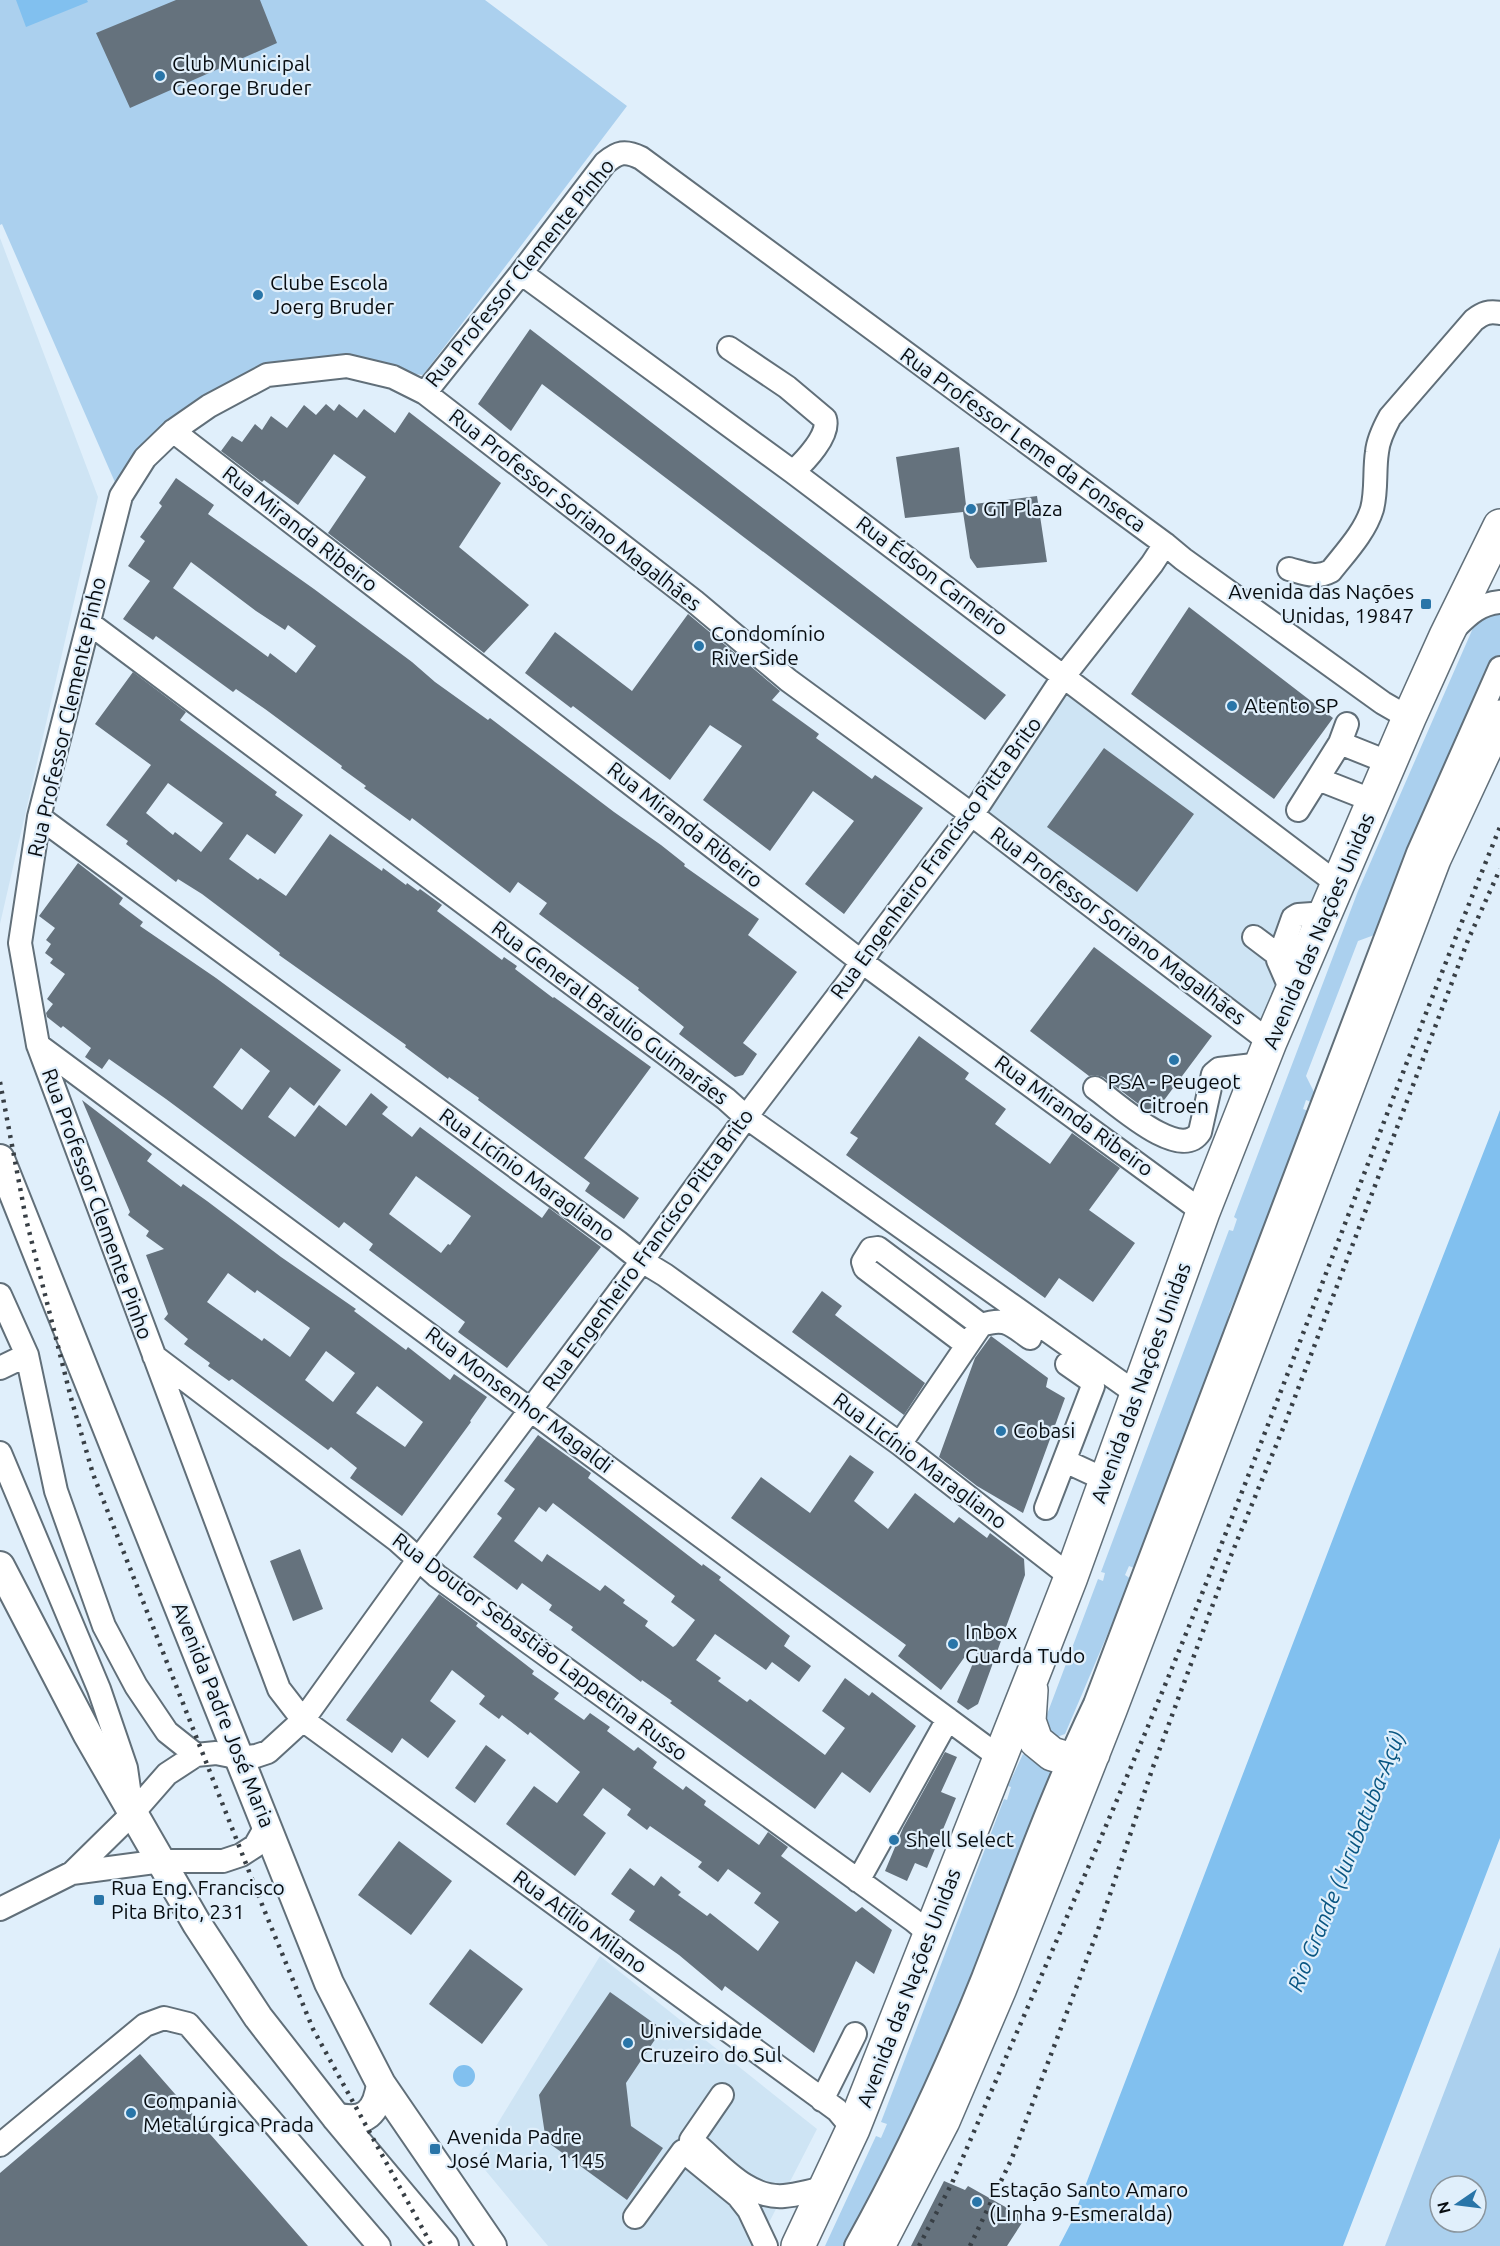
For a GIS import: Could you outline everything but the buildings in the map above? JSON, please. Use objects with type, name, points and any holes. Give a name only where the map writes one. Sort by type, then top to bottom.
[{"type":"highway","name":"Avenida das Nações Unidas","points":[[798,2246],[853,2130],[1032,1677],[1203,1212],[1266,1053],[1409,718],[1500,526]]},
{"type":"highway","points":[[878,2246],[943,2121],[1000,1988],[1081,1756],[1434,859],[1500,717]]},
{"type":"highway","points":[[1032,1677],[1029,1721],[1036,1741],[1052,1754],[1081,1756]]},
{"type":"main road","name":"Avenida Padre José Maria","points":[[0,1159],[329,1983],[381,2084],[492,2246]]},
{"type":"main road","points":[[0,1566],[88,1735],[196,1924],[258,2017],[336,2117],[444,2246]]},
{"type":"main road","points":[[336,2117],[346,2120],[368,2115],[376,2106],[381,2084]]},
{"type":"street","name":"Rua Professor Clemente Pinho","points":[[303,1720],[279,1689],[38,1045],[20,943],[39,817],[121,496],[145,458],[173,431],[209,406],[267,375],[347,366],[393,377],[425,393],[605,163],[616,154],[628,152],[640,158]]},
{"type":"street","name":"Rua Professor Leme da Fonseca","points":[[640,158],[1183,559],[1383,703],[1409,718]]},
{"type":"street","name":"Rua Édson Carneiro","points":[[521,273],[793,472],[1065,676],[1333,899]]},
{"type":"street","points":[[1289,569],[1313,576],[1323,575],[1330,571],[1365,527],[1372,510],[1377,451],[1390,417],[1474,320],[1483,313],[1500,312]]},
{"type":"street","points":[[729,348],[787,387],[825,419],[826,431],[805,460],[793,472]]},
{"type":"street","name":"Rua Professor Soriano Magalhães","points":[[425,393],[694,601],[788,680],[971,814],[1266,1053]]},
{"type":"street","name":"Rua Miranda Ribeiro","points":[[173,431],[862,962],[1203,1212]]},
{"type":"street","name":"Rua Engenheiro Francisco Pitta Brito","points":[[196,1755],[216,1753],[241,1758],[268,1752],[303,1720],[418,1560],[850,980],[871,947],[971,814],[1065,676],[1165,544]]},
{"type":"street","points":[[1446,636],[1472,611],[1486,604],[1500,602]]},
{"type":"street","name":"Rua General Bráulio Guimarães","points":[[89,623],[707,1084],[746,1117],[1137,1394]]},
{"type":"street","points":[[856,2246],[930,2102],[1081,1756],[1095,1704],[1418,853],[1500,668]]},
{"type":"street","points":[[1299,810],[1344,734],[1390,763]]},
{"type":"street","points":[[1318,779],[1374,801]]},
{"type":"street","name":"Rua Licínio Maragliano","points":[[39,817],[642,1261],[665,1275],[900,1444],[1071,1576]]},
{"type":"street","points":[[1292,992],[1279,964],[1283,920],[1293,918],[1333,899]]},
{"type":"street","points":[[1254,937],[1279,956]]},
{"type":"street","name":"Rua Monsenhor Magaldi","points":[[38,1045],[999,1757]]},
{"type":"street","points":[[1095,1088],[1155,1131],[1182,1142],[1190,1141],[1200,1132],[1213,1074],[1219,1069],[1266,1053]]},
{"type":"street","points":[[1200,1132],[1228,1148]]},
{"type":"street","points":[[967,1345],[865,1268],[863,1262],[871,1249],[878,1248],[981,1325]]},
{"type":"street","points":[[0,1295],[27,1355],[56,1491],[104,1626],[136,1686],[167,1732],[196,1755],[167,1774],[132,1814],[72,1873],[0,1909]]},
{"type":"street","points":[[900,1444],[981,1325],[996,1320],[1007,1321],[1090,1380],[1093,1386],[1046,1508]]},
{"type":"street","points":[[0,1368],[27,1355]]},
{"type":"street","name":"Rua Doutor Sebastião Lappetina Russo","points":[[154,1356],[398,1541],[418,1560],[930,1934]]},
{"type":"street","points":[[0,1453],[99,1689],[126,1768],[132,1814]]},
{"type":"street","points":[[1065,1461],[1106,1480]]},
{"type":"street","points":[[858,1881],[948,1719]]},
{"type":"street","name":"Rua Atílio Milano","points":[[303,1720],[837,2110],[853,2130]]},
{"type":"street","points":[[72,1873],[162,1861],[223,1861],[241,1855],[255,1846],[267,1825]]},
{"type":"street","points":[[0,2145],[145,2025],[164,2018],[188,2024],[380,2246]]},
{"type":"street","points":[[822,2100],[855,2034]]},
{"type":"street","points":[[635,2217],[722,2095]]},
{"type":"street","points":[[687,2145],[749,2189],[760,2193],[785,2196],[826,2188]]},
{"type":"street","points":[[687,2145],[749,2210],[766,2246]]},
{"type":"shaded area","name":"Clube Escola Joerg Bruder","points":[[0,0],[485,0],[627,106],[423,375],[347,366],[267,375],[209,406],[121,496],[2,224],[0,225]]},
{"type":"shaded area","points":[[0,238],[98,497],[0,924]]},
{"type":"shaded area","points":[[1500,606],[1500,657],[1377,934],[1358,941],[1306,1076],[1315,1094],[1311,1102],[1306,1100],[1303,1109],[1308,1111],[1253,1258],[1230,1310],[1223,1337],[1134,1568],[1129,1566],[1125,1575],[1131,1579],[1065,1734],[1054,1738],[1044,1723],[1046,1717],[1098,1579],[1103,1581],[1105,1573],[1101,1572],[1229,1230],[1233,1231],[1237,1219],[1234,1217],[1358,891],[1480,612]]},
{"type":"shaded area","points":[[1064,676],[1331,896],[1270,1042],[971,814]]},
{"type":"shaded area","points":[[1023,1754],[1035,1763],[1054,1767],[1006,1909],[853,2246],[825,2246],[876,2136],[881,2138],[887,2124],[881,2122],[1004,1799],[1007,1800],[1011,1787],[1008,1786]]},
{"type":"shaded area","points":[[1500,1947],[1500,2246],[1385,2246]]},
{"type":"shaded area","name":"Universidade Cruzeiro do Sul","points":[[600,1956],[817,2129],[757,2246],[548,2246],[476,2159]]},
{"type":"water","points":[[16,0],[87,0],[88,2],[26,27]]},
{"type":"water","name":"Rio Grande (Jurubatuba-Açú)","points":[[1500,1110],[1500,1838],[1343,2246],[1059,2246],[1071,2223]]},
{"type":"water","points":[[464,2065],[472,2068],[475,2076],[472,2084],[464,2087],[456,2084],[453,2076],[456,2068]]},
{"type":"railway","points":[[919,2246],[952,2183],[1121,1791],[1186,1633],[1500,827]]},
{"type":"railway","points":[[970,2246],[1012,2158],[1099,1927],[1153,1767],[1230,1558],[1284,1426],[1468,940],[1500,869]]},
{"type":"railway","points":[[0,1082],[26,1219],[71,1398],[93,1474],[313,2029],[432,2246]]},
{"type":"place","name":"Club Municipal George Bruder","points":[[160,76]]},
{"type":"place","name":"Clube Escola Joerg Bruder","points":[[258,295]]},
{"type":"place","name":"GT Plaza","points":[[971,509]]},
{"type":"place","name":"Avenida das Nações Unidas, 19847","points":[[1426,604]]},
{"type":"place","name":"Condomínio RiverSide","points":[[699,646]]},
{"type":"place","name":"Atento SP","points":[[1232,706]]},
{"type":"place","name":"PSA - Peugeot Citroen","points":[[1174,1060]]},
{"type":"place","name":"Cobasi","points":[[1001,1431]]},
{"type":"place","name":"Inbox Guarda Tudo","points":[[953,1644]]},
{"type":"place","name":"Shell Select","points":[[894,1840]]},
{"type":"place","name":"Rua Eng. Francisco Pita Brito, 231","points":[[99,1900]]},
{"type":"place","name":"Universidade Cruzeiro do Sul","points":[[628,2043]]},
{"type":"place","name":"Compania Metalúrgica Prada","points":[[131,2113]]},
{"type":"place","name":"Avenida Padre José Maria, 1145","points":[[435,2149]]},
{"type":"place","name":"Estação Santo Amaro (Linha 9-Esmeralda)","points":[[977,2202]]}]
